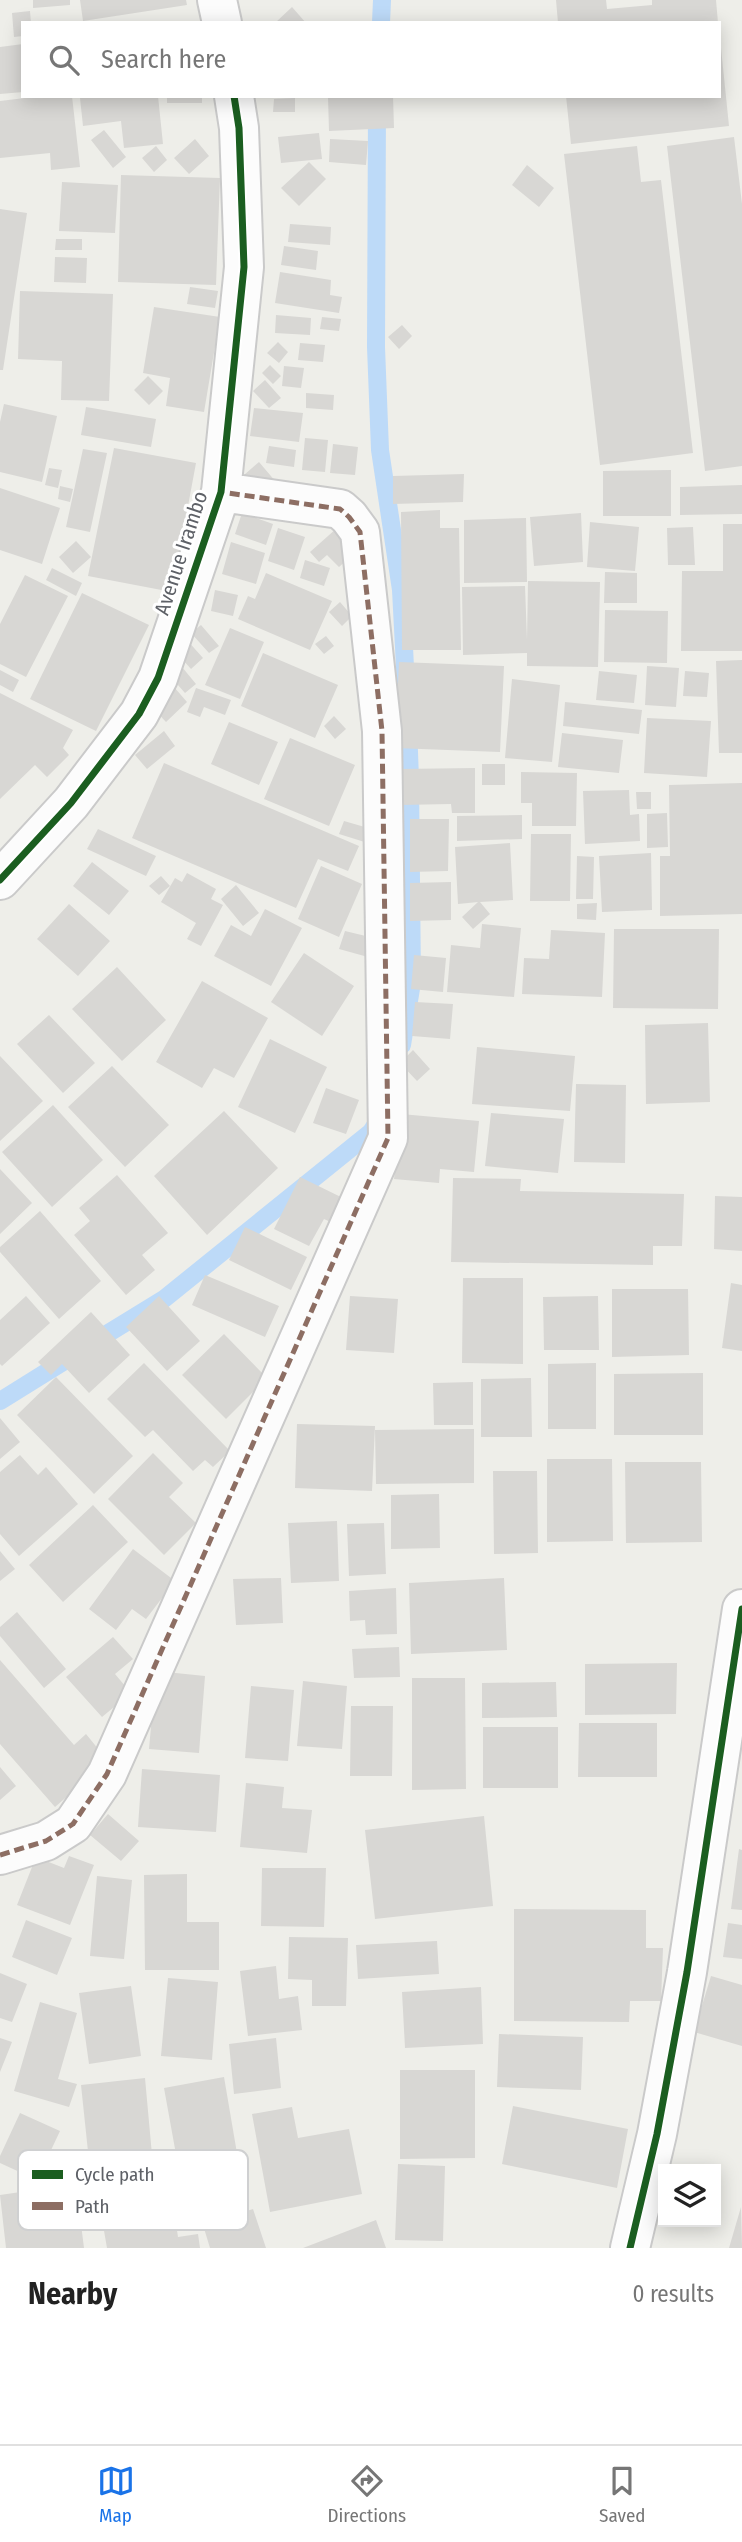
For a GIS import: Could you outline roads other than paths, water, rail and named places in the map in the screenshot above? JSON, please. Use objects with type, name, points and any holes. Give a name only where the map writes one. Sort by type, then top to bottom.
[{"type":"street","points":[[218,0],[222,21]]},
{"type":"street","name":"Avenue Irambo","points":[[0,880],[71,803],[139,714],[158,678],[221,492],[244,267],[239,128],[234,98]]},
{"type":"street","points":[[0,1855],[46,1841],[73,1824],[107,1774],[388,1138],[382,731],[360,532],[340,509],[221,492]]},
{"type":"street","points":[[630,2248],[657,2134],[687,1972],[742,1609]]},
{"type":"waterway","points":[[381,21],[382,0]]},
{"type":"waterway","points":[[377,106],[376,347],[380,450],[401,590],[406,686]]},
{"type":"waterway","points":[[402,1045],[412,982],[408,724]]},
{"type":"waterway","points":[[89,1345],[164,1299],[371,1132],[382,1115]]},
{"type":"waterway","points":[[0,1401],[66,1360]]}]
